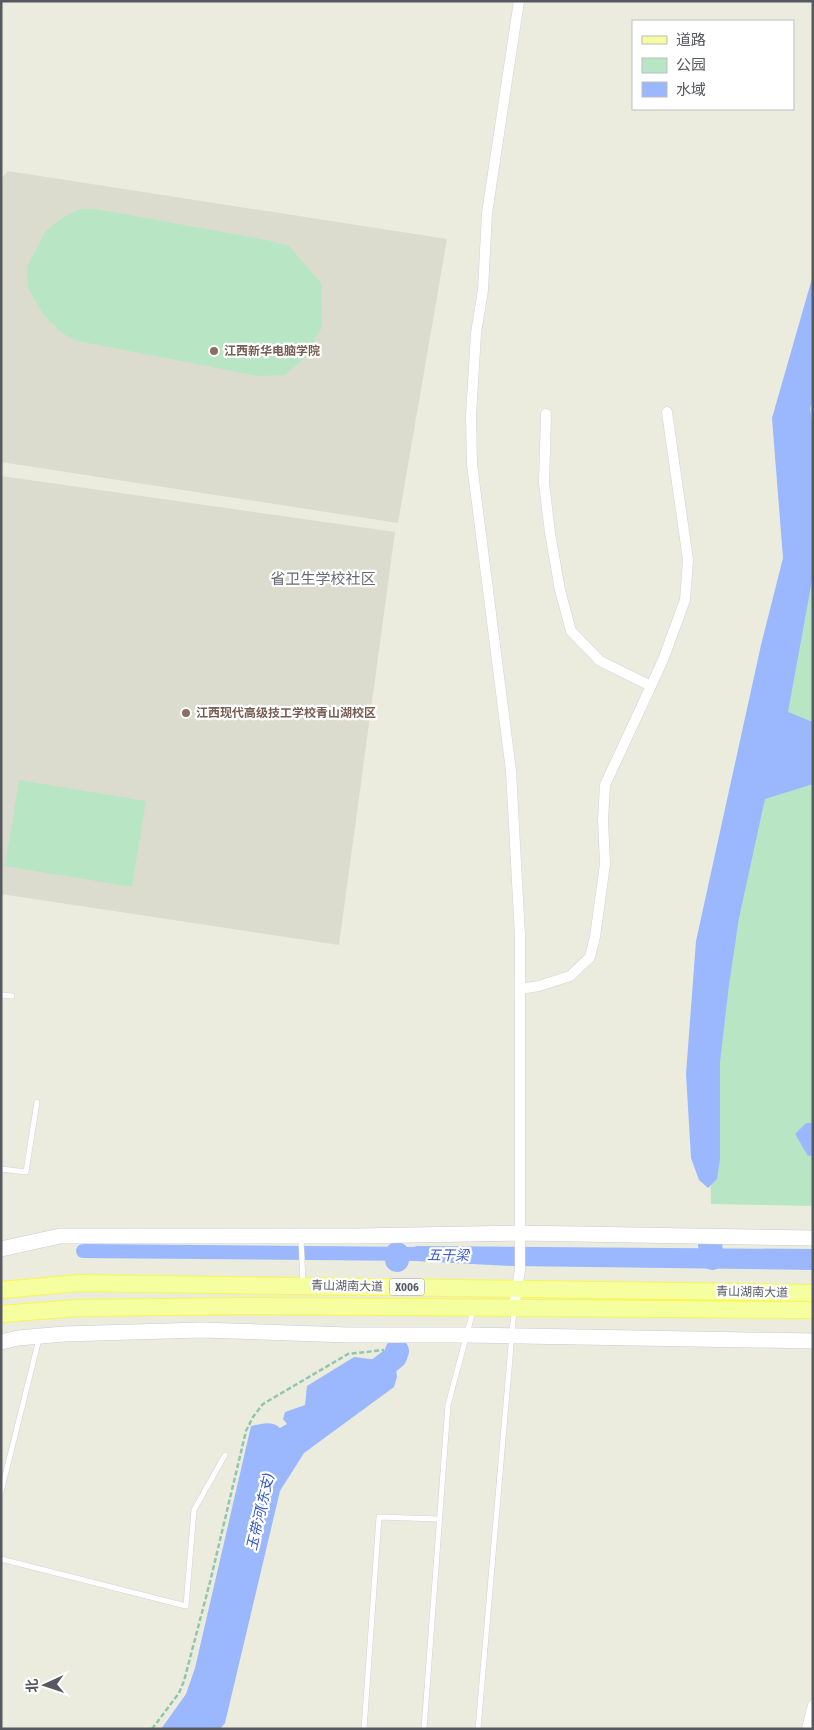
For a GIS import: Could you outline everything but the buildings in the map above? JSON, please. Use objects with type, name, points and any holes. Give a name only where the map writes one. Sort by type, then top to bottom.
[{"type":"main road","points":[[1,1249],[60,1236],[302,1237],[520,1235],[813,1238]]},
{"type":"main road","name":"青山湖南大道","points":[[1,1290],[80,1284],[303,1278],[517,1289],[813,1293]]},
{"type":"main road","name":"青山湖南大道","points":[[1,1314],[77,1308],[200,1306],[813,1310]]},
{"type":"main road","points":[[1,1342],[40,1336],[202,1330],[348,1335],[467,1335],[813,1341]]},
{"type":"street","points":[[514,1307],[520,1270],[520,936],[510,771],[472,464],[471,416],[476,333],[482,290],[487,213],[519,1]]},
{"type":"street","points":[[520,989],[539,986],[570,976],[590,957],[595,937],[605,864],[602,820],[605,785],[651,686],[685,600],[688,560],[667,412]]},
{"type":"street","points":[[546,414],[544,483],[560,590],[571,630],[600,661],[651,686]]},
{"type":"street","points":[[807,1729],[813,1706]]},
{"type":"lane","points":[[1,995],[12,996]]},
{"type":"lane","points":[[1,1169],[26,1172],[37,1102]]},
{"type":"lane","points":[[302,1237],[303,1278]]},
{"type":"lane","points":[[478,1729],[514,1307]]},
{"type":"lane","points":[[424,1729],[438,1519],[448,1405],[474,1308]]},
{"type":"lane","points":[[1,1492],[40,1336]]},
{"type":"lane","points":[[1,1559],[186,1606],[194,1510],[225,1455]]},
{"type":"lane","points":[[364,1729],[379,1517],[438,1519]]},
{"type":"path","points":[[152,1729],[179,1693],[184,1681],[246,1431],[253,1417],[263,1404],[348,1354],[386,1350]]},
{"type":"shaded area","name":"江西新华电脑学院","points":[[8,171],[447,239],[398,523],[1,462],[1,179]]},
{"type":"shaded area","name":"江西现代高级技工学校青山湖校区","points":[[1,476],[395,532],[339,945],[1,894]]},
{"type":"green space","points":[[79,209],[96,209],[267,240],[289,246],[321,283],[322,327],[306,357],[285,375],[259,376],[77,341],[63,334],[43,314],[28,288],[27,267],[45,232],[62,218]]},
{"type":"green space","points":[[813,322],[813,1206],[711,1204],[707,958],[803,554]]},
{"type":"green space","points":[[19,780],[146,801],[132,887],[5,866]]},
{"type":"water","points":[[813,275],[813,400],[810,408],[813,427],[813,575],[788,712],[813,722],[813,784],[765,799],[739,918],[729,985],[720,1062],[720,1159],[717,1179],[708,1188],[699,1180],[691,1158],[686,1074],[696,941],[761,645],[783,558],[772,418]]},
{"type":"water","points":[[806,1123],[813,1123],[813,1155],[808,1156],[795,1134]]},
{"type":"water","points":[[417,1246],[813,1249],[813,1270],[512,1266],[415,1261],[408,1260],[401,1254]]},
{"type":"water","points":[[354,1357],[378,1360],[395,1357],[397,1377],[394,1387],[304,1453],[280,1491],[225,1723],[220,1729],[161,1729],[186,1694],[195,1668],[251,1426],[270,1423],[280,1428],[287,1424],[283,1419],[285,1412],[305,1405],[307,1386]]},
{"type":"waterway","points":[[710,1244],[712,1258]]},
{"type":"waterway","name":"五干梁","points":[[83,1251],[420,1254]]},
{"type":"waterway","name":"五干梁","points":[[397,1254],[397,1260]]},
{"type":"waterway","name":"玉带河(东支)","points":[[370,1376],[395,1357],[397,1351]]},
{"type":"place","name":"江西新华电脑学院","points":[[214,351]]},
{"type":"place","name":"江西现代高级技工学校青山湖校区","points":[[186,713]]},
{"type":"district","name":"省卫生学校社区","points":[[323,579]]}]
